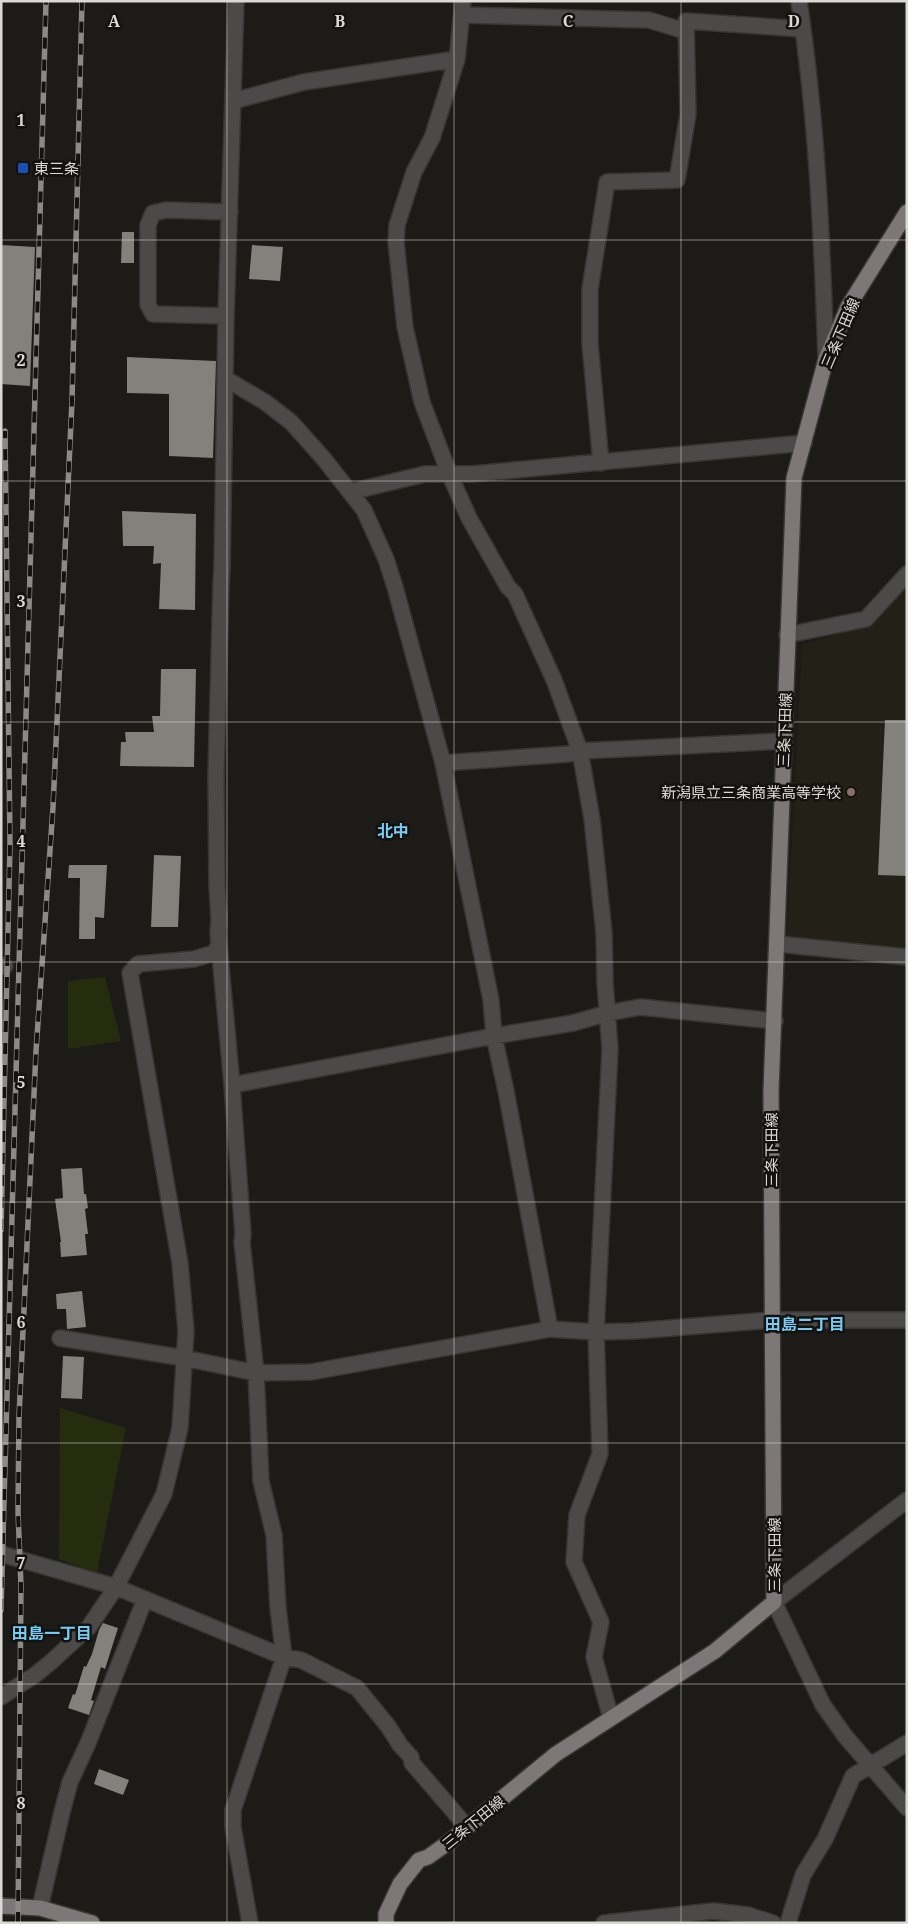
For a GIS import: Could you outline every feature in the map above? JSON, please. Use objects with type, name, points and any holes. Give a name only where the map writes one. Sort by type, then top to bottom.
[{"type":"main road","name":"三条下田線","points":[[386,1923],[386,1914],[400,1884],[419,1860],[428,1857],[467,1827],[556,1754],[715,1651],[774,1602],[771,1091],[794,478],[826,359],[848,307],[907,212]]},
{"type":"main road","points":[[1,1906],[40,1908],[92,1923]]},
{"type":"street","points":[[236,1],[226,316],[216,775],[219,945],[232,1085],[243,1234],[242,1242],[256,1373],[261,1481],[274,1535],[278,1608],[284,1657],[233,1810],[233,1827],[250,1923]]},
{"type":"street","points":[[799,1],[809,64],[820,208],[826,359]]},
{"type":"street","points":[[611,1718],[594,1657],[601,1622],[574,1562],[577,1515],[600,1454],[596,1332],[610,1048],[605,982],[604,932],[592,819],[580,751],[554,680],[516,594],[508,587],[469,518],[449,473],[422,402],[405,327],[396,242],[397,225],[414,172],[432,138],[457,59],[462,8],[649,20],[685,31]]},
{"type":"street","points":[[601,463],[590,344],[590,289],[607,182],[677,180],[688,114],[686,21],[803,29]]},
{"type":"street","points":[[233,101],[304,82],[457,59]]},
{"type":"street","points":[[226,316],[153,314],[148,305],[148,225],[153,213],[166,210],[230,212]]},
{"type":"street","points":[[226,379],[265,402],[292,422],[364,510],[386,559],[442,763],[491,1000],[494,1036],[550,1329]]},
{"type":"street","points":[[350,492],[425,474],[472,474],[804,443]]},
{"type":"street","points":[[788,635],[866,619],[907,574]]},
{"type":"street","points":[[442,763],[580,751],[784,741]]},
{"type":"street","points":[[778,944],[907,958]]},
{"type":"street","points":[[1,1697],[51,1662],[89,1627],[116,1587],[164,1494],[180,1428],[186,1331],[180,1263],[130,973],[138,964],[194,959],[214,952],[219,945]]},
{"type":"street","points":[[232,1085],[573,1023],[608,1013],[640,1007],[775,1021]]},
{"type":"street","points":[[60,1338],[184,1358],[256,1373],[311,1372],[550,1329],[596,1332],[634,1331],[772,1320],[907,1320]]},
{"type":"street","points":[[907,1500],[774,1602],[823,1705],[870,1767],[907,1808]]},
{"type":"street","points":[[1,1554],[116,1587],[284,1657],[302,1660],[357,1688],[411,1757],[412,1763],[467,1827]]},
{"type":"street","points":[[40,1908],[70,1782],[88,1744],[145,1600]]},
{"type":"street","points":[[788,1923],[803,1875],[825,1839],[853,1776],[907,1743]]},
{"type":"street","points":[[604,1923],[713,1911],[748,1915],[773,1923]]},
{"type":"shaded area","name":"新潟県立三条商業高等学校","points":[[907,584],[907,950],[787,939],[802,645],[870,624]]},
{"type":"green space","points":[[105,977],[121,1041],[68,1049],[68,981]]},
{"type":"green space","points":[[60,1408],[126,1428],[97,1573],[59,1559]]},
{"type":"building","points":[[122,232],[134,232],[134,263],[121,263]]},
{"type":"building","points":[[1,245],[35,247],[30,386],[1,384]]},
{"type":"building","points":[[252,245],[283,247],[280,281],[249,279]]},
{"type":"building","points":[[127,357],[216,361],[213,458],[169,456],[169,394],[127,393]]},
{"type":"building","points":[[122,511],[196,514],[195,610],[159,609],[161,563],[153,564],[154,546],[123,546]]},
{"type":"building","points":[[161,669],[196,669],[194,767],[120,766],[121,742],[126,742],[125,732],[154,732],[152,716],[160,716]]},
{"type":"building","points":[[885,720],[907,720],[907,876],[878,875]]},
{"type":"building","points":[[154,855],[181,856],[178,927],[151,927]]},
{"type":"building","points":[[69,865],[107,865],[104,918],[95,917],[95,939],[79,939],[80,878],[68,878]]},
{"type":"building","points":[[82,1168],[84,1194],[86,1194],[88,1208],[85,1209],[88,1234],[85,1234],[87,1255],[61,1257],[61,1242],[55,1199],[63,1198],[61,1169]]},
{"type":"building","points":[[82,1291],[86,1327],[67,1329],[66,1309],[57,1309],[56,1294]]},
{"type":"building","points":[[63,1356],[84,1357],[82,1399],[61,1398]]},
{"type":"building","points":[[103,1623],[118,1628],[105,1669],[101,1667],[91,1700],[94,1701],[89,1715],[68,1708],[73,1694],[75,1695],[84,1666],[86,1667],[92,1654]]},
{"type":"building","points":[[99,1769],[129,1780],[123,1795],[94,1784]]},
{"type":"railway","points":[[1,1610],[46,1]]},
{"type":"railway","points":[[18,1923],[21,1586],[18,1512],[19,1417],[36,1051],[53,807],[72,401],[82,1]]},
{"type":"railway","points":[[1,1230],[10,845],[5,431]]},
{"type":"place","name":"東三条","points":[[23,168]]},
{"type":"place","name":"新潟県立三条商業高等学校","points":[[851,792]]},
{"type":"district","name":"北中","points":[[393,831]]},
{"type":"district","name":"田島二丁目","points":[[805,1324]]},
{"type":"district","name":"田島一丁目","points":[[52,1633]]}]
